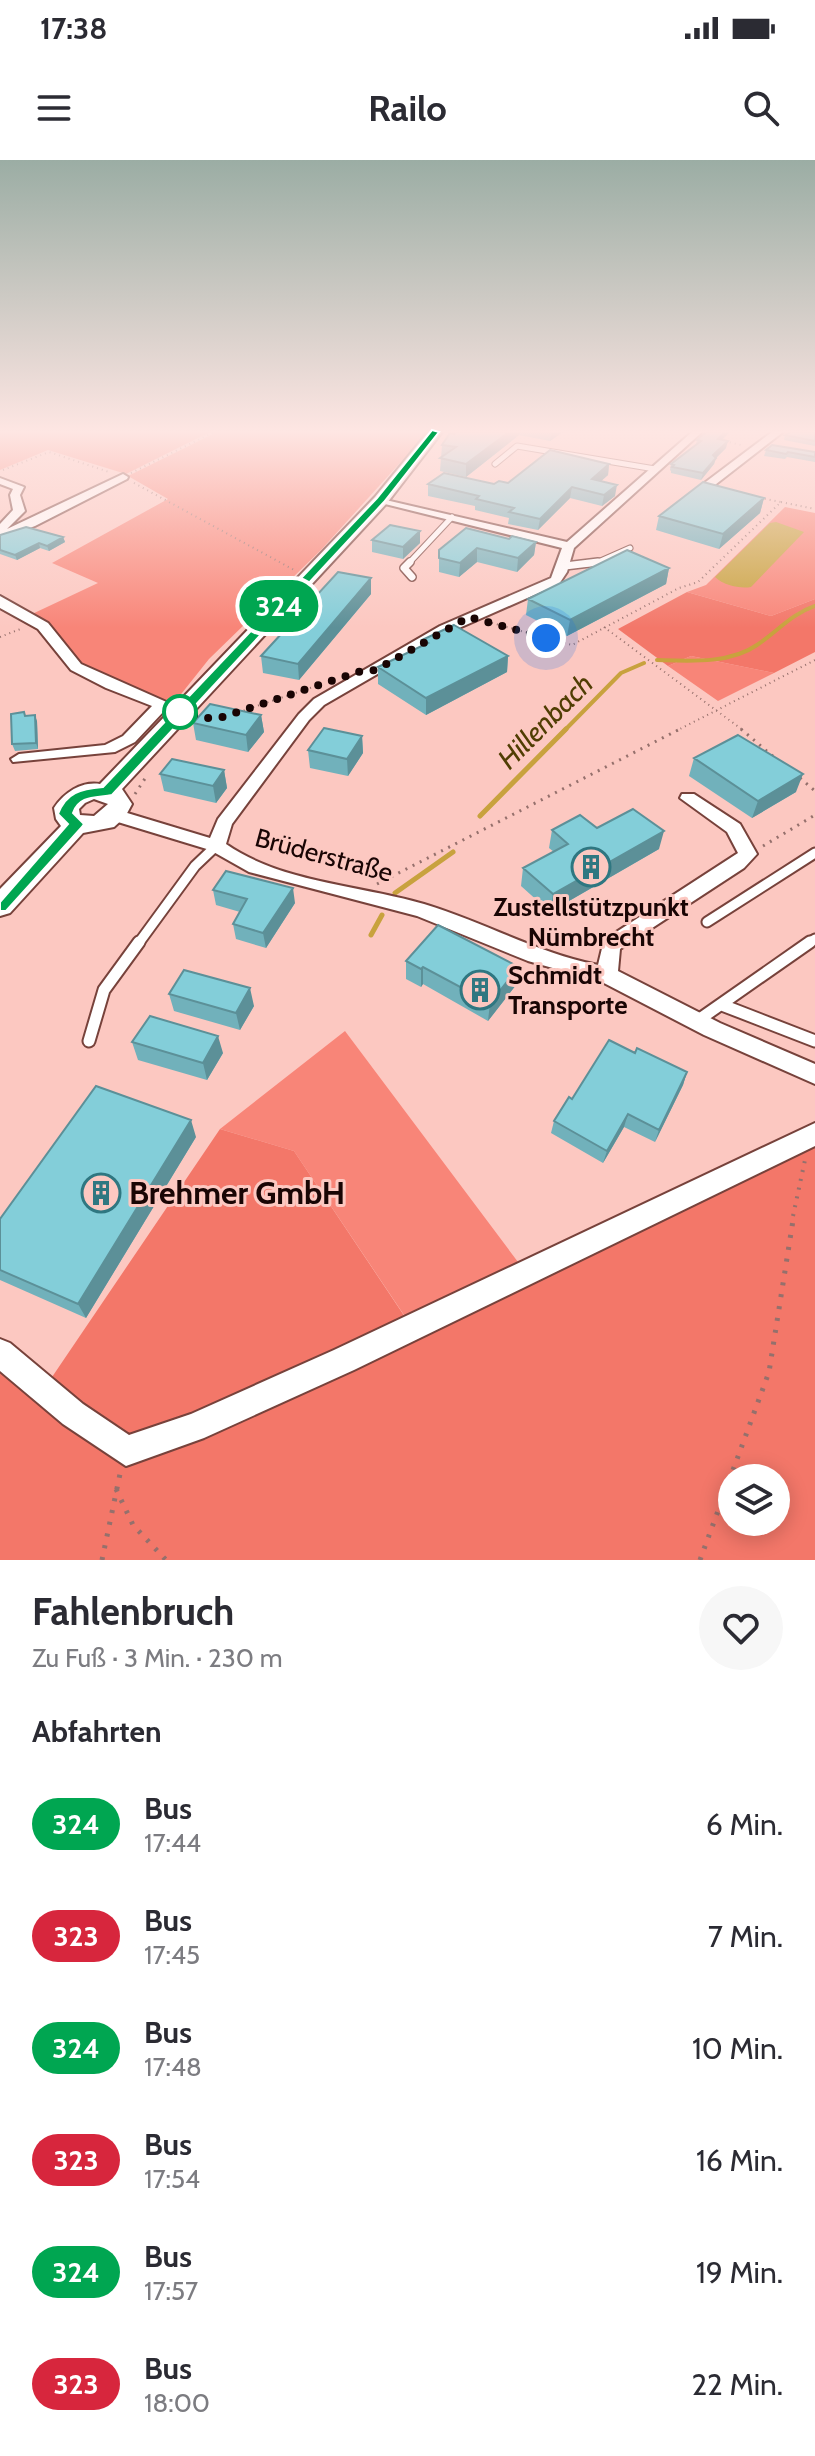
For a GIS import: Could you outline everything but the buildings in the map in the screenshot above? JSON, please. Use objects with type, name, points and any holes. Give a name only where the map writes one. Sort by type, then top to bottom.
[{"type":"main road","points":[[0,906],[77,824],[65,814],[70,802],[84,793],[110,803],[181,712],[383,497]]},
{"type":"street","points":[[0,533],[19,511],[16,497]]},
{"type":"street","points":[[0,533],[31,524],[83,497]]},
{"type":"street","points":[[565,566],[565,552],[569,546],[623,497]]},
{"type":"street","points":[[381,500],[569,546]]},
{"type":"street","name":"Brüderstraße","points":[[565,566],[555,581],[469,617],[319,702],[304,717],[224,823],[216,846],[228,858],[258,868],[422,911],[563,967],[607,975],[697,1021],[815,1074]]},
{"type":"street","points":[[0,600],[40,625],[76,667],[111,685],[181,712]]},
{"type":"street","points":[[19,759],[109,749],[129,739],[161,705]]},
{"type":"street","points":[[607,975],[611,945],[748,854],[734,828],[688,798]]},
{"type":"street","points":[[110,803],[216,846]]},
{"type":"street","points":[[0,1353],[73,1414],[126,1451],[194,1428],[810,1144]]},
{"type":"lane","points":[[412,577],[404,568],[452,517]]},
{"type":"lane","points":[[565,566],[596,563],[630,548]]},
{"type":"lane","points":[[89,1041],[104,990],[195,866],[216,846]]},
{"type":"lane","points":[[707,922],[815,853]]},
{"type":"lane","points":[[697,1021],[815,939]]},
{"type":"lane","points":[[722,1005],[812,1036]]},
{"type":"path","points":[[161,497],[306,576]]},
{"type":"path","points":[[758,497],[815,509]]},
{"type":"path","points":[[469,617],[572,645],[679,588],[698,582],[781,502]]},
{"type":"path","points":[[0,637],[40,625]]},
{"type":"path","points":[[604,627],[719,710],[779,761]]},
{"type":"path","points":[[360,893],[815,660]]},
{"type":"path","points":[[238,712],[328,682]]},
{"type":"path","points":[[791,771],[815,791]]},
{"type":"path","points":[[745,857],[815,815]]},
{"type":"path","points":[[700,1560],[769,1372],[787,1246],[810,1144]]},
{"type":"path","points":[[102,1560],[126,1451]]},
{"type":"path","points":[[116,1488],[133,1525],[166,1560]]},
{"type":"shaded area","points":[[165,497],[369,497],[321,550],[209,659],[178,698],[168,701],[82,665],[50,624],[30,615],[98,583],[52,563],[168,499]]},
{"type":"shaded area","points":[[785,507],[815,513],[815,599],[771,616],[687,592],[706,585]]},
{"type":"shaded area","points":[[776,522],[804,532],[751,587],[732,586],[715,577],[770,523]]},
{"type":"shaded area","points":[[687,592],[771,616],[815,599],[815,652],[774,673],[691,656],[668,666],[618,629]]},
{"type":"shaded area","points":[[691,656],[774,673],[718,701],[668,666]]},
{"type":"shaded area","points":[[345,1031],[518,1262],[408,1321],[294,1151],[220,1129]]},
{"type":"shaded area","points":[[220,1129],[294,1151],[411,1326],[815,1137],[815,1560],[0,1560],[0,1353],[50,1380]]},
{"type":"waterway","name":"Hillenbach","points":[[657,660],[709,660],[734,656],[757,645],[791,618],[815,606]]},
{"type":"waterway","name":"Hillenbach","points":[[564,731],[621,673],[644,663]]},
{"type":"waterway","name":"Hillenbach","points":[[480,816],[566,729]]},
{"type":"waterway","name":"Hillenbach","points":[[395,893],[453,852]]},
{"type":"waterway","name":"Hillenbach","points":[[371,935],[382,915]]},
{"type":"bus line","name":"324","points":[[0,906],[77,824],[65,814],[70,802],[84,793],[107,791],[383,497]]},
{"type":"place","name":"Zustellstützpunkt Nümbrecht","points":[[591,867]]},
{"type":"place","name":"Schmidt Transporte","points":[[480,990]]},
{"type":"place","name":"Brehmer GmbH","points":[[101,1193]]},
{"type":"route","points":[[180,712],[207,718],[223,717],[358,672],[376,670],[469,617],[546,638]]}]
